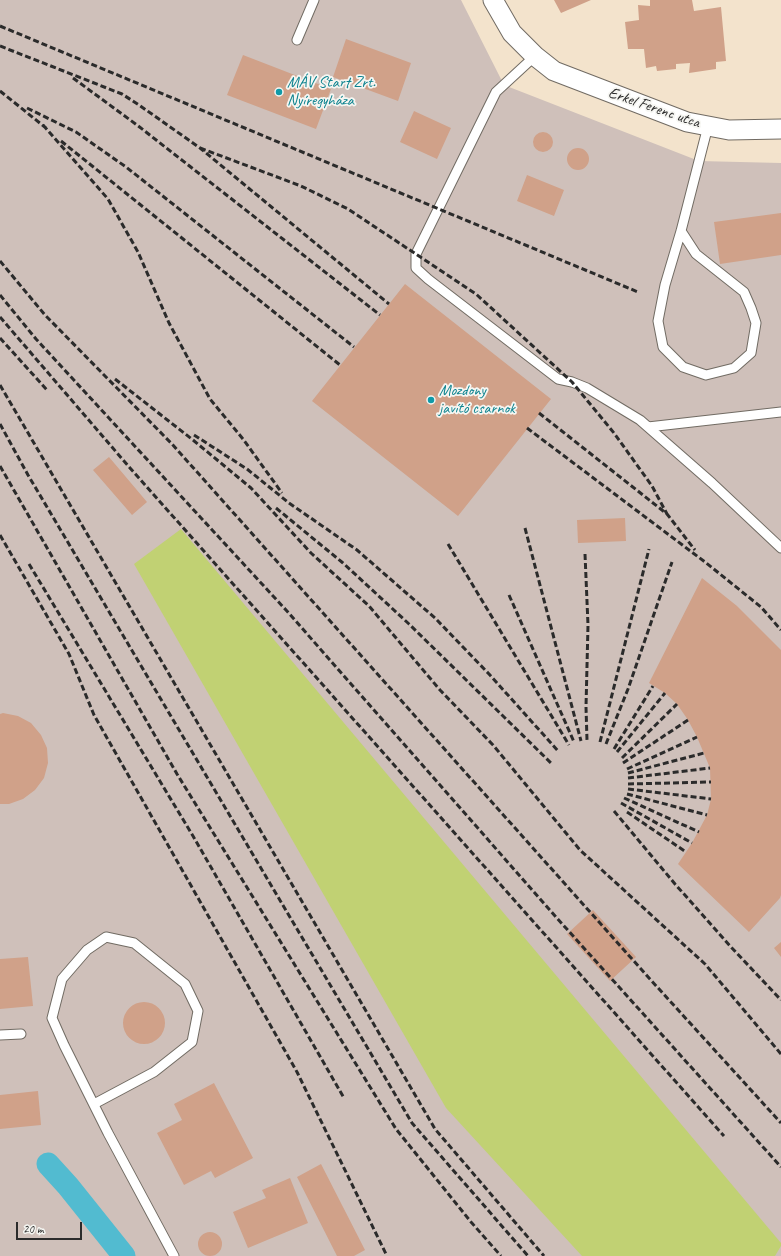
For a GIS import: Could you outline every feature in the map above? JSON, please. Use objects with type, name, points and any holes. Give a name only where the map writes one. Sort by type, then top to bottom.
[{"type":"street","name":"Erkel Ferenc utca","points":[[493,0],[512,33],[535,56],[554,71],[687,122],[729,130],[781,129]]},
{"type":"lane","points":[[297,40],[314,0]]},
{"type":"lane","points":[[535,56],[496,92],[416,254],[416,268],[428,279],[558,379],[587,388],[640,420],[712,483],[781,548]]},
{"type":"lane","points":[[681,231],[696,254],[744,292],[751,308],[756,324],[751,353],[734,368],[706,375],[683,367],[663,347],[658,321],[665,285],[681,231],[708,126]]},
{"type":"lane","points":[[648,427],[781,412]]},
{"type":"lane","points":[[94,1104],[154,1072],[192,1042],[198,1011],[185,984],[146,952],[134,944],[106,937],[87,950],[62,979],[52,1018],[94,1104],[174,1256]]},
{"type":"lane","points":[[0,1035],[21,1034]]},
{"type":"shaded area","points":[[0,0],[461,0],[504,85],[699,161],[781,163],[781,1256],[0,1256]]},
{"type":"green space","points":[[181,529],[781,1243],[781,1246],[775,1256],[582,1256],[446,1108],[134,564]]},
{"type":"building","points":[[554,0],[591,0],[561,13]]},
{"type":"building","points":[[650,0],[692,0],[694,11],[721,7],[726,61],[716,62],[716,69],[689,73],[690,63],[676,64],[676,69],[657,71],[656,66],[646,68],[644,49],[628,49],[625,22],[639,20],[638,5],[650,6]]},
{"type":"building","points":[[346,39],[411,63],[398,101],[333,77]]},
{"type":"building","name":"MÁV Start Zrt. Nyíregyháza","points":[[243,55],[331,89],[316,129],[227,95]]},
{"type":"building","points":[[414,111],[451,128],[437,159],[400,142]]},
{"type":"building","points":[[539,132],[547,132],[553,138],[553,146],[547,152],[539,152],[533,146],[533,138]]},
{"type":"building","points":[[578,148],[586,151],[589,159],[586,167],[578,170],[570,167],[567,159],[570,151]]},
{"type":"building","points":[[527,175],[564,190],[554,216],[517,201]]},
{"type":"building","points":[[781,213],[781,255],[720,264],[714,222]]},
{"type":"building","name":"Mozdony javító csarnok","points":[[405,284],[551,399],[458,516],[312,401]]},
{"type":"building","points":[[109,457],[147,502],[132,515],[93,470]]},
{"type":"building","points":[[625,518],[626,541],[578,543],[577,520]]},
{"type":"building","points":[[702,578],[737,606],[781,650],[781,895],[780,898],[749,932],[678,864],[692,843],[707,815],[711,799],[710,768],[697,737],[677,704],[665,693],[649,683]]},
{"type":"building","points":[[3,713],[18,716],[31,723],[41,735],[47,748],[48,763],[44,778],[35,790],[23,799],[9,804],[0,804],[0,714]]},
{"type":"building","points":[[593,910],[636,957],[610,981],[567,934]]},
{"type":"building","points":[[781,942],[781,957],[774,948]]},
{"type":"building","points":[[28,957],[33,1006],[0,1009],[0,959]]},
{"type":"building","points":[[140,1002],[148,1002],[156,1005],[162,1011],[165,1023],[162,1035],[156,1041],[148,1044],[140,1044],[132,1041],[126,1035],[123,1027],[123,1019],[126,1011],[132,1005]]},
{"type":"building","points":[[214,1083],[253,1158],[215,1178],[211,1171],[184,1185],[157,1133],[182,1120],[174,1104]]},
{"type":"building","points":[[38,1091],[41,1125],[0,1129],[0,1095]]},
{"type":"building","points":[[321,1164],[365,1250],[354,1256],[337,1256],[297,1177]]},
{"type":"building","points":[[290,1178],[308,1223],[248,1248],[233,1212],[266,1198],[262,1190]]},
{"type":"building","points":[[210,1232],[219,1235],[222,1244],[219,1253],[210,1256],[201,1253],[198,1244],[201,1235]]},
{"type":"waterway","points":[[48,1164],[68,1186],[124,1256]]},
{"type":"railway","points":[[0,26],[638,292]]},
{"type":"railway","points":[[0,46],[122,94],[139,105],[200,148],[389,304]]},
{"type":"railway","points":[[73,78],[137,125],[380,315]]},
{"type":"railway","points":[[0,91],[46,128]]},
{"type":"railway","points":[[27,108],[76,132],[126,167],[354,347]]},
{"type":"railway","points":[[43,125],[108,199],[138,252],[169,323],[210,399],[243,439],[282,493]]},
{"type":"railway","points":[[61,141],[340,365]]},
{"type":"railway","points":[[200,148],[301,186],[348,209],[476,294],[572,382],[614,433],[652,486],[667,514]]},
{"type":"railway","points":[[0,261],[45,315],[172,444],[649,978],[781,1123]]},
{"type":"railway","points":[[0,295],[36,339],[286,610],[556,917],[781,1167]]},
{"type":"railway","points":[[0,317],[130,468],[724,1136]]},
{"type":"railway","points":[[0,338],[47,390]]},
{"type":"railway","points":[[115,379],[251,488],[311,553],[369,606],[440,690],[493,745],[580,850],[705,964],[781,1054]]},
{"type":"railway","points":[[0,385],[435,1129],[544,1256]]},
{"type":"railway","points":[[539,413],[667,514],[695,550]]},
{"type":"railway","points":[[0,424],[28,475],[412,1123],[528,1256]]},
{"type":"railway","points":[[527,428],[705,562],[761,607],[781,630]]},
{"type":"railway","points":[[194,435],[247,469],[289,503],[357,550],[435,618],[489,674],[559,752]]},
{"type":"railway","points":[[0,466],[177,774],[396,1129],[471,1222],[501,1256]]},
{"type":"railway","points":[[276,508],[343,563],[409,624],[551,763]]},
{"type":"railway","points":[[525,528],[581,741]]},
{"type":"railway","points":[[0,535],[69,654],[94,715],[297,1072],[387,1256]]},
{"type":"railway","points":[[448,544],[569,745]]},
{"type":"railway","points":[[600,742],[649,549]]},
{"type":"railway","points":[[585,554],[588,625],[586,707],[587,740]]},
{"type":"railway","points":[[606,744],[628,689],[672,562]]},
{"type":"railway","points":[[29,564],[193,836],[344,1098]]},
{"type":"railway","points":[[509,595],[574,742]]},
{"type":"railway","points":[[614,749],[653,686]]},
{"type":"railway","points":[[617,752],[665,693]]},
{"type":"railway","points":[[622,758],[677,704]]},
{"type":"railway","points":[[623,763],[688,720]]},
{"type":"railway","points":[[627,769],[697,737]]},
{"type":"railway","points":[[628,773],[704,753]]},
{"type":"railway","points":[[628,778],[710,768]]},
{"type":"railway","points":[[628,784],[711,782]]},
{"type":"railway","points":[[628,789],[711,799]]},
{"type":"railway","points":[[627,794],[707,815]]},
{"type":"railway","points":[[624,798],[699,832]]},
{"type":"railway","points":[[621,803],[692,843]]},
{"type":"railway","points":[[614,811],[675,884],[781,1000]]},
{"type":"railway","points":[[627,812],[686,852]]},
{"type":"place","name":"MÁV Start Zrt. Nyíregyháza","points":[[279,92]]},
{"type":"place","name":"Mozdony javító csarnok","points":[[431,400]]}]
